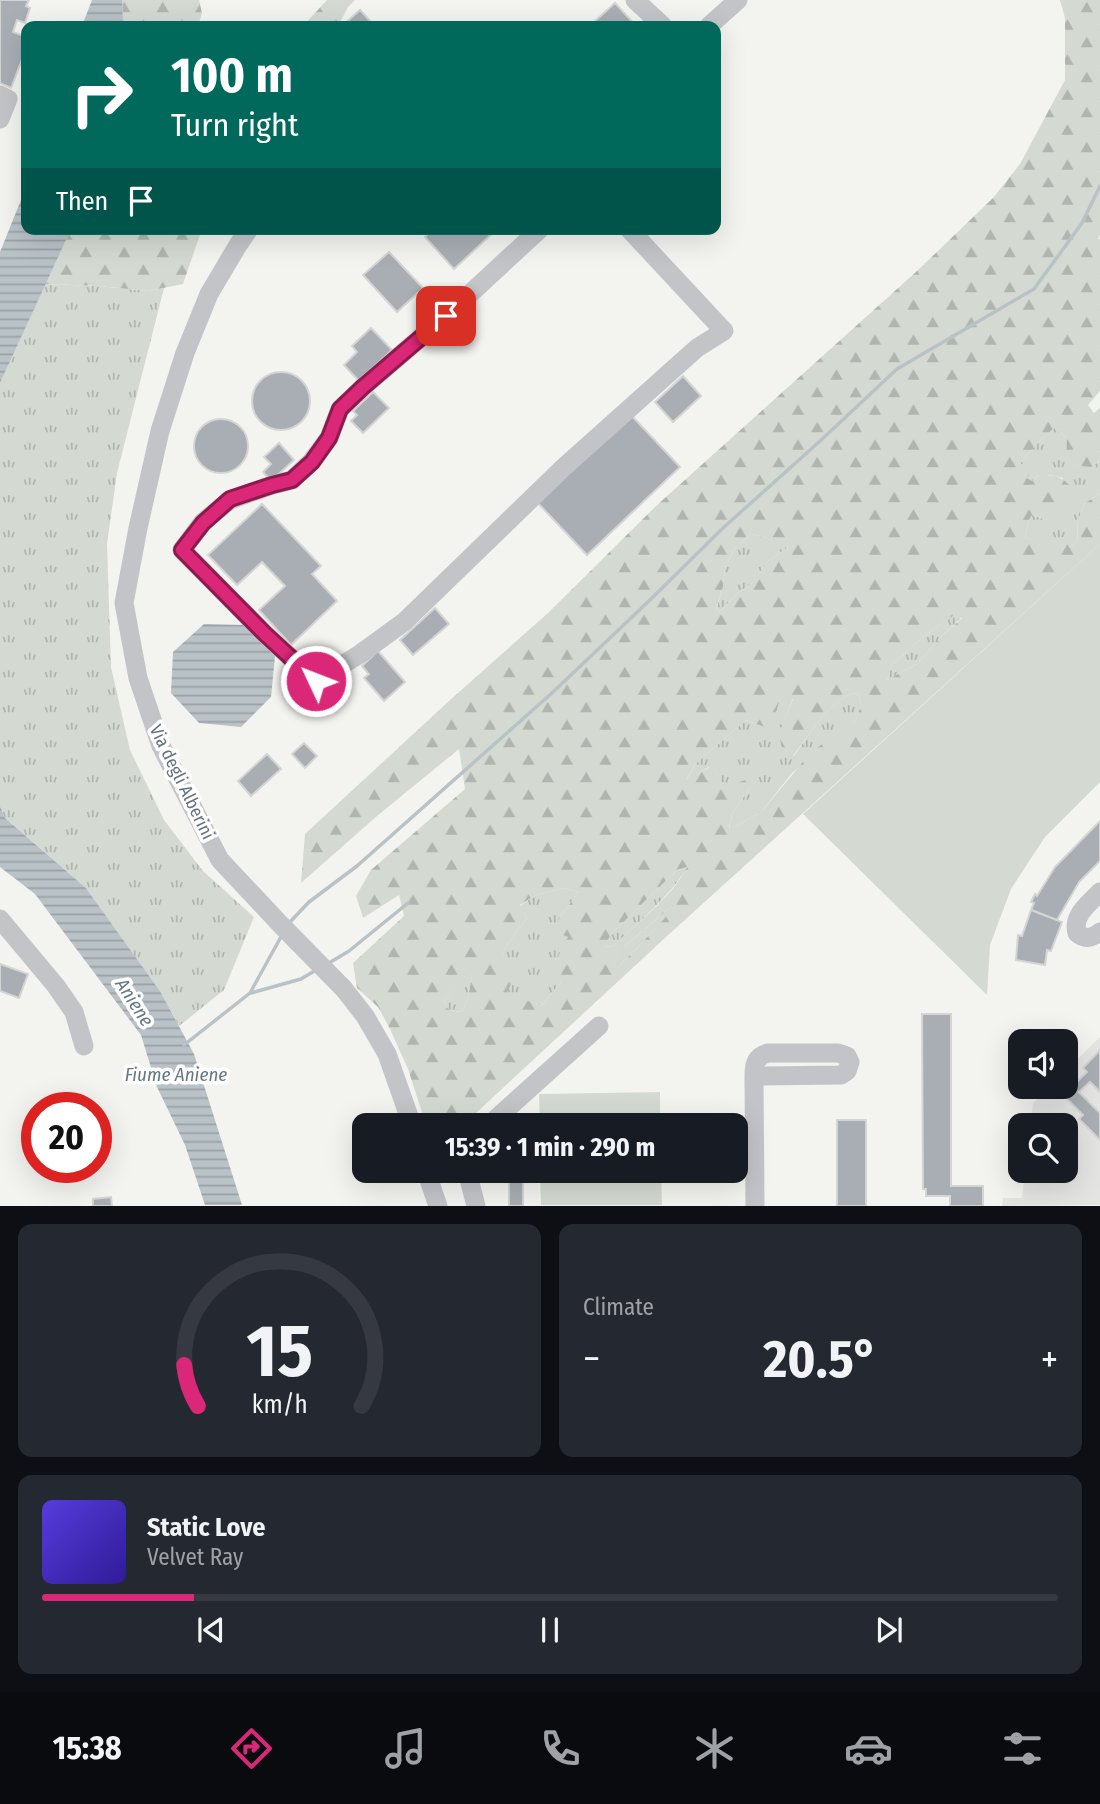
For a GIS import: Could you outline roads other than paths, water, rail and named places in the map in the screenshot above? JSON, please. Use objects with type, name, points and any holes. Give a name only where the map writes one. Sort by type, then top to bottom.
[{"type":"street","points":[[635,0],[658,21]]},
{"type":"street","points":[[715,21],[738,0]]},
{"type":"street","points":[[0,95],[8,99],[0,119]]},
{"type":"street","name":"Via degli Alberini","points":[[245,235],[209,295],[181,366],[160,431],[124,603],[138,678],[161,746],[220,860],[344,989],[365,1016],[382,1042],[408,1113]]},
{"type":"street","points":[[534,235],[340,409],[329,438],[312,462],[292,480],[230,499],[203,523],[182,550],[316,681],[404,622],[564,467],[697,348],[724,331],[635,235]]},
{"type":"street","points":[[1100,892],[1079,914],[1075,926],[1077,933],[1083,937],[1092,937],[1100,932]]},
{"type":"street","points":[[0,919],[74,1012],[84,1046]]},
{"type":"street","points":[[502,1113],[599,1026]]},
{"type":"street","points":[[754,1076],[754,1206]]},
{"type":"street","points":[[430,1183],[438,1206]]},
{"type":"street","points":[[470,1183],[476,1206]]},
{"type":"water","points":[[92,0],[122,0],[123,21],[84,21]]},
{"type":"water","points":[[21,200],[21,235],[68,235],[0,383],[0,252]]},
{"type":"water","points":[[204,624],[246,625],[275,656],[271,697],[241,727],[199,723],[171,693],[173,652]]},
{"type":"water","name":"Fiume Aniene","points":[[0,806],[5,818],[86,888],[160,991],[194,1054],[242,1205],[205,1205],[185,1145],[157,1087],[141,1035],[35,894],[0,867]]},
{"type":"waterway","points":[[289,923],[309,902],[357,866],[552,693],[723,528],[897,369],[1034,289],[1082,223],[1100,186]]},
{"type":"waterway","points":[[329,963],[349,951],[408,903]]},
{"type":"waterway","points":[[184,1045],[250,993],[282,935]]},
{"type":"waterway","points":[[251,993],[301,979],[316,970]]},
{"type":"water label","name":"Aniene","points":[[135,1002]]}]
